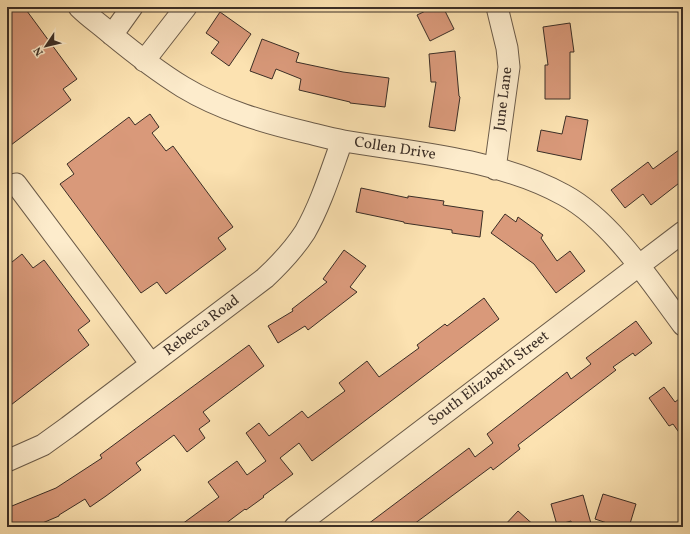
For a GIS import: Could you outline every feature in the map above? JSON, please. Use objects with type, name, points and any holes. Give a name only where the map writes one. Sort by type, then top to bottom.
[{"type":"street","name":"Collen Drive","points":[[79,7],[144,61],[184,88],[236,112],[277,126],[342,141],[434,154],[495,169],[525,178],[565,195],[584,208],[622,245],[683,325]]},
{"type":"street","points":[[112,35],[132,7]]},
{"type":"street","points":[[144,61],[186,7]]},
{"type":"street","name":"June Lane","points":[[495,169],[509,67],[507,48],[497,7]]},
{"type":"street","name":"Rebecca Road","points":[[7,461],[43,444],[68,427],[265,278],[292,250],[305,231],[315,212],[342,141]]},
{"type":"street","points":[[16,184],[151,364]]},
{"type":"street","name":"South Elizabeth Street","points":[[295,527],[683,232]]},
{"type":"building","points":[[7,7],[24,7],[77,79],[63,89],[71,100],[7,148]]},
{"type":"building","points":[[434,7],[443,7],[454,29],[430,41],[417,15]]},
{"type":"building","points":[[220,12],[251,34],[229,66],[211,53],[219,42],[206,33]]},
{"type":"building","points":[[570,23],[574,52],[570,52],[570,99],[545,99],[545,65],[548,65],[543,27]]},
{"type":"building","points":[[262,39],[299,53],[296,62],[343,72],[389,78],[385,107],[350,103],[299,90],[301,79],[276,69],[272,79],[250,71]]},
{"type":"building","points":[[455,51],[460,97],[455,131],[429,127],[436,82],[431,82],[429,54]]},
{"type":"building","points":[[150,114],[159,127],[152,133],[166,151],[173,146],[233,227],[218,238],[226,249],[166,294],[157,282],[141,293],[60,184],[74,174],[67,164],[129,117],[135,125]]},
{"type":"building","points":[[566,116],[588,120],[581,160],[537,151],[541,130],[562,134]]},
{"type":"building","points":[[683,147],[683,180],[651,205],[643,194],[625,208],[611,190],[648,162],[653,169]]},
{"type":"building","points":[[361,188],[408,198],[408,196],[444,201],[443,205],[483,211],[480,237],[452,233],[452,230],[404,223],[356,212]]},
{"type":"building","points":[[505,214],[516,222],[518,217],[543,235],[541,238],[557,261],[570,251],[585,271],[556,293],[534,264],[491,233]]},
{"type":"building","points":[[344,250],[366,266],[350,287],[357,292],[308,330],[305,326],[278,343],[268,326],[293,311],[292,309],[327,282],[323,279]]},
{"type":"building","points":[[22,254],[33,268],[44,260],[90,321],[78,330],[89,345],[7,408],[7,266]]},
{"type":"building","points":[[484,298],[499,319],[312,461],[299,443],[280,458],[293,474],[263,496],[264,497],[221,527],[178,527],[219,497],[208,482],[237,461],[247,475],[266,461],[246,433],[259,423],[269,436],[302,411],[308,418],[345,391],[339,383],[367,361],[379,377],[419,348],[417,345],[445,324],[447,326]]},
{"type":"building","points":[[636,321],[652,343],[635,356],[633,353],[613,367],[616,370],[518,445],[520,449],[493,470],[491,467],[410,527],[364,527],[469,448],[475,457],[493,443],[487,434],[567,372],[571,379],[591,364],[586,358]]},
{"type":"building","points":[[249,345],[264,366],[203,412],[210,421],[199,429],[205,438],[187,452],[174,435],[136,463],[141,470],[90,507],[85,499],[59,516],[33,527],[7,527],[7,508],[56,488],[102,458],[100,455]]},
{"type":"building","points":[[664,387],[675,402],[683,396],[683,438],[673,424],[669,426],[649,398]]},
{"type":"building","points":[[603,494],[636,504],[629,527],[619,527],[595,519]]},
{"type":"building","points":[[583,495],[592,527],[572,527],[571,521],[557,525],[551,504]]},
{"type":"building","points":[[518,511],[536,527],[503,527]]}]
